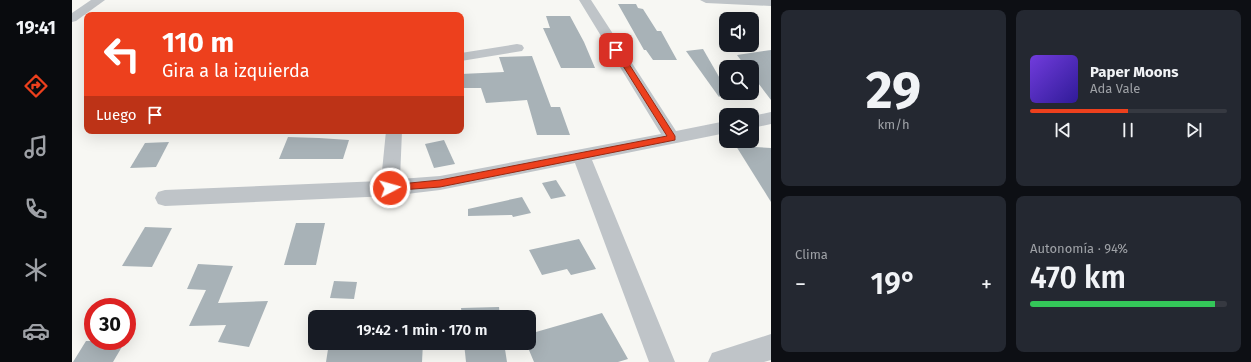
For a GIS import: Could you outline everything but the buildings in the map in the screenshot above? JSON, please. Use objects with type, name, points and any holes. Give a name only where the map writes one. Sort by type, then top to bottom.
[{"type":"street","points":[[585,0],[672,138]]},
{"type":"street","points":[[706,0],[771,2]]},
{"type":"street","points":[[72,6],[96,2]]},
{"type":"street","points":[[72,18],[96,2]]},
{"type":"street","points":[[464,57],[518,48]]},
{"type":"street","points":[[759,121],[771,118]]},
{"type":"street","points":[[165,198],[390,188],[440,183],[719,128]]},
{"type":"street","points":[[390,188],[394,134]]},
{"type":"street","points":[[582,155],[662,362]]},
{"type":"street","points":[[721,362],[771,347]]},
{"type":"route","points":[[390,188],[440,183],[672,138],[616,50]]}]
